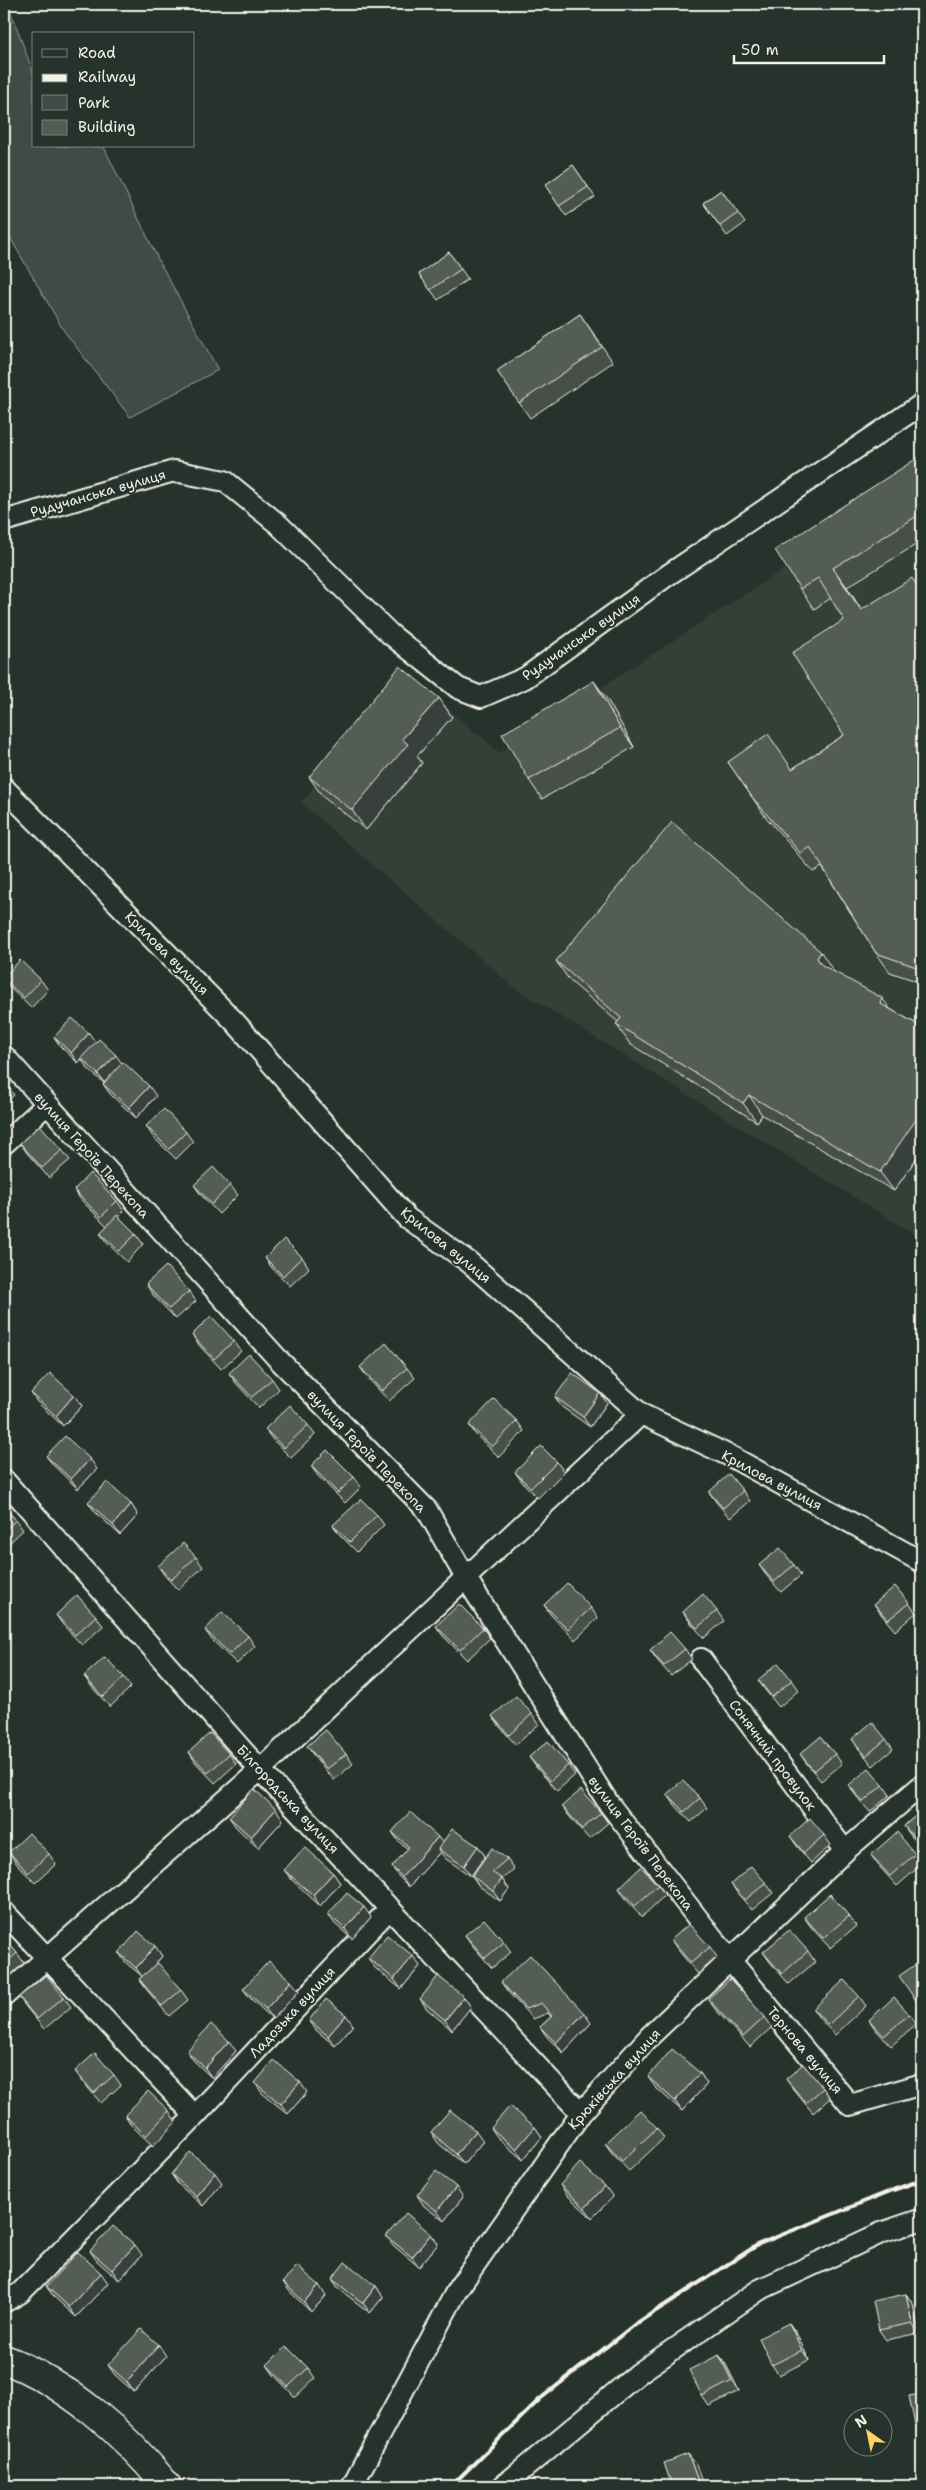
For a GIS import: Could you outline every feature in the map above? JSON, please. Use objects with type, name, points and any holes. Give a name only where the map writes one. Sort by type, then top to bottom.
[{"type":"street","name":"Рудучанська вулиця","points":[[4,520],[174,471],[225,481],[278,524],[390,634],[458,688],[481,697],[524,678],[668,575],[922,404]]},
{"type":"street","name":"Крилова вулиця","points":[[4,788],[235,1022],[407,1218],[470,1263],[641,1414],[732,1457],[922,1562]]},
{"type":"street","name":"вулиця Героїв Перекопа","points":[[4,1056],[46,1106],[277,1358],[427,1510],[466,1578],[609,1804],[730,1960]]},
{"type":"street","points":[[4,1144],[46,1106]]},
{"type":"street","points":[[4,1996],[260,1770],[641,1414]]},
{"type":"street","name":"Білгородська вулиця","points":[[4,1480],[260,1770],[580,2112]]},
{"type":"street","name":"Сонячний провулок","points":[[702,1659],[845,1851]]},
{"type":"street","name":"Крюківська вулиця","points":[[352,2486],[457,2290],[580,2112],[650,2036],[845,1851],[922,1785]]},
{"type":"street","name":"Ладозька вулиця","points":[[4,2302],[20,2293],[195,2116],[390,1908]]},
{"type":"street","points":[[4,1912],[195,2116]]},
{"type":"street","name":"Тернова вулиця","points":[[730,1960],[850,2105],[922,2084]]},
{"type":"street","points":[[503,2486],[639,2373],[759,2290],[881,2233],[922,2219]]},
{"type":"street","points":[[4,2359],[52,2383],[83,2405],[115,2431],[147,2461],[167,2486]]},
{"type":"shaded area","points":[[922,485],[922,1239],[516,989],[301,803],[406,673],[500,753],[765,581]]},
{"type":"green space","points":[[4,4],[8,4],[32,70],[32,148],[104,148],[158,259],[218,370],[130,417],[64,331],[4,227]]},
{"type":"building","points":[[573,165],[588,187],[559,206],[545,185]]},
{"type":"building","points":[[721,190],[738,213],[720,226],[703,203]]},
{"type":"building","points":[[449,252],[461,269],[430,290],[419,274]]},
{"type":"building","points":[[580,314],[602,347],[519,403],[497,371]]},
{"type":"building","points":[[922,455],[922,513],[833,568],[861,610],[912,578],[922,593],[922,966],[919,968],[876,953],[810,847],[800,853],[752,797],[728,762],[768,734],[792,769],[844,735],[792,653],[844,620],[818,578],[800,589],[775,550]]},
{"type":"building","points":[[400,666],[439,698],[402,739],[408,744],[352,810],[309,777]]},
{"type":"building","points":[[594,681],[620,728],[529,780],[502,734]]},
{"type":"building","points":[[672,822],[821,952],[817,958],[822,965],[882,998],[881,1004],[922,1027],[922,1098],[917,1107],[922,1111],[880,1172],[749,1095],[743,1103],[616,1024],[621,1018],[556,961]]},
{"type":"building","points":[[20,960],[41,980],[24,998],[4,979]]},
{"type":"building","points":[[72,1018],[89,1033],[71,1053],[54,1037]]},
{"type":"building","points":[[99,1039],[116,1055],[98,1074],[81,1058]]},
{"type":"building","points":[[123,1062],[149,1086],[129,1108],[103,1084]]},
{"type":"building","points":[[164,1109],[186,1132],[169,1149],[146,1126]]},
{"type":"building","points":[[40,1125],[62,1150],[42,1168],[20,1143]]},
{"type":"building","points":[[213,1167],[230,1185],[212,1204],[194,1185]]},
{"type":"building","points":[[90,1173],[117,1201],[101,1217],[74,1190]]},
{"type":"building","points":[[117,1215],[136,1234],[119,1251],[100,1233]]},
{"type":"building","points":[[284,1239],[302,1257],[283,1276],[265,1258]]},
{"type":"building","points":[[166,1266],[189,1291],[169,1309],[146,1284]]},
{"type":"building","points":[[211,1316],[234,1341],[214,1359],[192,1335]]},
{"type":"building","points":[[386,1343],[407,1368],[382,1391],[360,1367]]},
{"type":"building","points":[[249,1354],[272,1379],[252,1397],[229,1373]]},
{"type":"building","points":[[50,1373],[74,1395],[56,1416],[31,1393]]},
{"type":"building","points":[[572,1373],[600,1393],[583,1417],[555,1397]]},
{"type":"building","points":[[494,1399],[517,1421],[492,1447],[469,1425]]},
{"type":"building","points":[[290,1405],[308,1425],[284,1448],[265,1429]]},
{"type":"building","points":[[65,1436],[90,1459],[71,1479],[46,1456]]},
{"type":"building","points":[[541,1446],[557,1462],[531,1488],[515,1472]]},
{"type":"building","points":[[327,1450],[354,1477],[338,1493],[311,1466]]},
{"type":"building","points":[[729,1474],[743,1491],[723,1508],[709,1492]]},
{"type":"building","points":[[107,1482],[131,1504],[113,1525],[88,1502]]},
{"type":"building","points":[[361,1499],[377,1515],[350,1542],[333,1525]]},
{"type":"building","points":[[4,1507],[16,1520],[4,1531]]},
{"type":"building","points":[[183,1543],[196,1557],[171,1580],[158,1566]]},
{"type":"building","points":[[780,1548],[794,1565],[774,1582],[759,1565]]},
{"type":"building","points":[[567,1583],[591,1608],[568,1629],[544,1605]]},
{"type":"building","points":[[895,1586],[909,1603],[888,1620],[874,1604]]},
{"type":"building","points":[[703,1594],[717,1611],[697,1628],[683,1612]]},
{"type":"building","points":[[77,1595],[96,1616],[75,1635],[56,1615]]},
{"type":"building","points":[[459,1604],[483,1628],[460,1650],[436,1626]]},
{"type":"building","points":[[222,1612],[248,1636],[230,1654],[205,1630]]},
{"type":"building","points":[[670,1632],[685,1649],[664,1666],[650,1650]]},
{"type":"building","points":[[105,1657],[124,1677],[103,1697],[84,1676]]},
{"type":"building","points":[[778,1663],[792,1680],[772,1697],[758,1680]]},
{"type":"building","points":[[516,1696],[532,1714],[509,1735],[492,1716]]},
{"type":"building","points":[[872,1722],[886,1739],[866,1756],[852,1739]]},
{"type":"building","points":[[326,1730],[346,1754],[327,1769],[307,1746]]},
{"type":"building","points":[[210,1733],[229,1754],[208,1773],[189,1752]]},
{"type":"building","points":[[820,1737],[835,1754],[814,1771],[800,1754]]},
{"type":"building","points":[[548,1741],[568,1765],[550,1781],[529,1757]]},
{"type":"building","points":[[869,1768],[883,1785],[863,1802],[849,1785]]},
{"type":"building","points":[[683,1780],[700,1798],[684,1812],[667,1794]]},
{"type":"building","points":[[254,1789],[276,1809],[251,1837],[229,1817]]},
{"type":"building","points":[[581,1790],[601,1813],[582,1829],[562,1806]]},
{"type":"building","points":[[922,1810],[922,1846],[904,1826]]},
{"type":"building","points":[[410,1812],[438,1837],[402,1877],[392,1867],[409,1847],[392,1832]]},
{"type":"building","points":[[810,1818],[824,1835],[804,1853],[790,1836]]},
{"type":"building","points":[[452,1829],[478,1846],[464,1866],[438,1849]]},
{"type":"building","points":[[897,1832],[915,1854],[890,1876],[871,1855]]},
{"type":"building","points":[[29,1833],[49,1854],[28,1873],[9,1852]]},
{"type":"building","points":[[305,1847],[333,1873],[313,1895],[284,1870]]},
{"type":"building","points":[[492,1848],[507,1859],[492,1872],[502,1879],[493,1891],[472,1876]]},
{"type":"building","points":[[751,1866],[766,1883],[745,1900],[731,1884]]},
{"type":"building","points":[[641,1867],[658,1885],[635,1906],[619,1888]]},
{"type":"building","points":[[347,1893],[364,1907],[345,1929],[328,1914]]},
{"type":"building","points":[[830,1894],[849,1916],[823,1938],[804,1917]]},
{"type":"building","points":[[484,1919],[504,1942],[485,1958],[465,1935]]},
{"type":"building","points":[[689,1924],[710,1947],[691,1963],[671,1940]]},
{"type":"building","points":[[789,1930],[808,1951],[782,1974],[763,1952]]},
{"type":"building","points":[[138,1931],[155,1946],[136,1968],[119,1953]]},
{"type":"building","points":[[387,1935],[413,1956],[394,1979],[368,1958]]},
{"type":"building","points":[[4,1939],[17,1953],[4,1965]]},
{"type":"building","points":[[530,1955],[584,2013],[556,2043],[540,2027],[552,2016],[541,2003],[526,2009],[501,1982]]},
{"type":"building","points":[[922,1960],[922,2009],[899,1976]]},
{"type":"building","points":[[269,1961],[291,1981],[266,2009],[243,1989]]},
{"type":"building","points":[[158,1963],[181,1990],[162,2006],[139,1979]]},
{"type":"building","points":[[46,1975],[64,1997],[37,2019],[19,1997]]},
{"type":"building","points":[[438,1976],[464,1997],[445,2020],[420,1999]]},
{"type":"building","points":[[730,1979],[765,2017],[743,2037],[708,1999]]},
{"type":"building","points":[[844,1980],[859,1996],[828,2025],[813,2009]]},
{"type":"building","points":[[894,1997],[909,2014],[884,2036],[869,2020]]},
{"type":"building","points":[[326,1999],[346,2015],[328,2036],[309,2020]]},
{"type":"building","points":[[211,2024],[229,2041],[205,2068],[187,2051]]},
{"type":"building","points":[[672,2049],[700,2073],[675,2101],[648,2077]]},
{"type":"building","points":[[95,2053],[114,2075],[94,2093],[75,2071]]},
{"type":"building","points":[[274,2060],[300,2082],[281,2104],[255,2083]]},
{"type":"building","points":[[803,2064],[823,2088],[806,2103],[786,2079]]},
{"type":"building","points":[[148,2091],[169,2111],[146,2136],[125,2115]]},
{"type":"building","points":[[510,2106],[535,2127],[516,2149],[491,2128]]},
{"type":"building","points":[[450,2110],[476,2131],[456,2154],[431,2132]]},
{"type":"building","points":[[640,2110],[657,2128],[622,2161],[605,2143]]},
{"type":"building","points":[[190,2152],[215,2173],[196,2196],[171,2174]]},
{"type":"building","points":[[580,2163],[605,2186],[585,2208],[560,2185]]},
{"type":"building","points":[[436,2171],[456,2187],[437,2211],[417,2195]]},
{"type":"building","points":[[406,2213],[431,2234],[412,2257],[386,2236]]},
{"type":"building","points":[[113,2226],[135,2245],[112,2270],[90,2251]]},
{"type":"building","points":[[78,2252],[101,2273],[69,2307],[46,2286]]},
{"type":"building","points":[[345,2262],[376,2286],[363,2303],[332,2279]]},
{"type":"building","points":[[297,2266],[319,2285],[304,2302],[283,2282]]},
{"type":"building","points":[[906,2294],[912,2323],[879,2330],[873,2301]]},
{"type":"building","points":[[789,2323],[802,2350],[772,2365],[759,2338]]},
{"type":"building","points":[[141,2329],[159,2345],[127,2382],[108,2365]]},
{"type":"building","points":[[286,2346],[308,2368],[288,2387],[267,2365]]},
{"type":"building","points":[[719,2355],[732,2381],[702,2396],[689,2370]]},
{"type":"building","points":[[922,2394],[922,2424],[915,2425],[909,2396]]},
{"type":"building","points":[[688,2454],[700,2486],[672,2486],[664,2463]]},
{"type":"railway","points":[[451,2486],[540,2399],[634,2325],[759,2244],[922,2180]]}]
